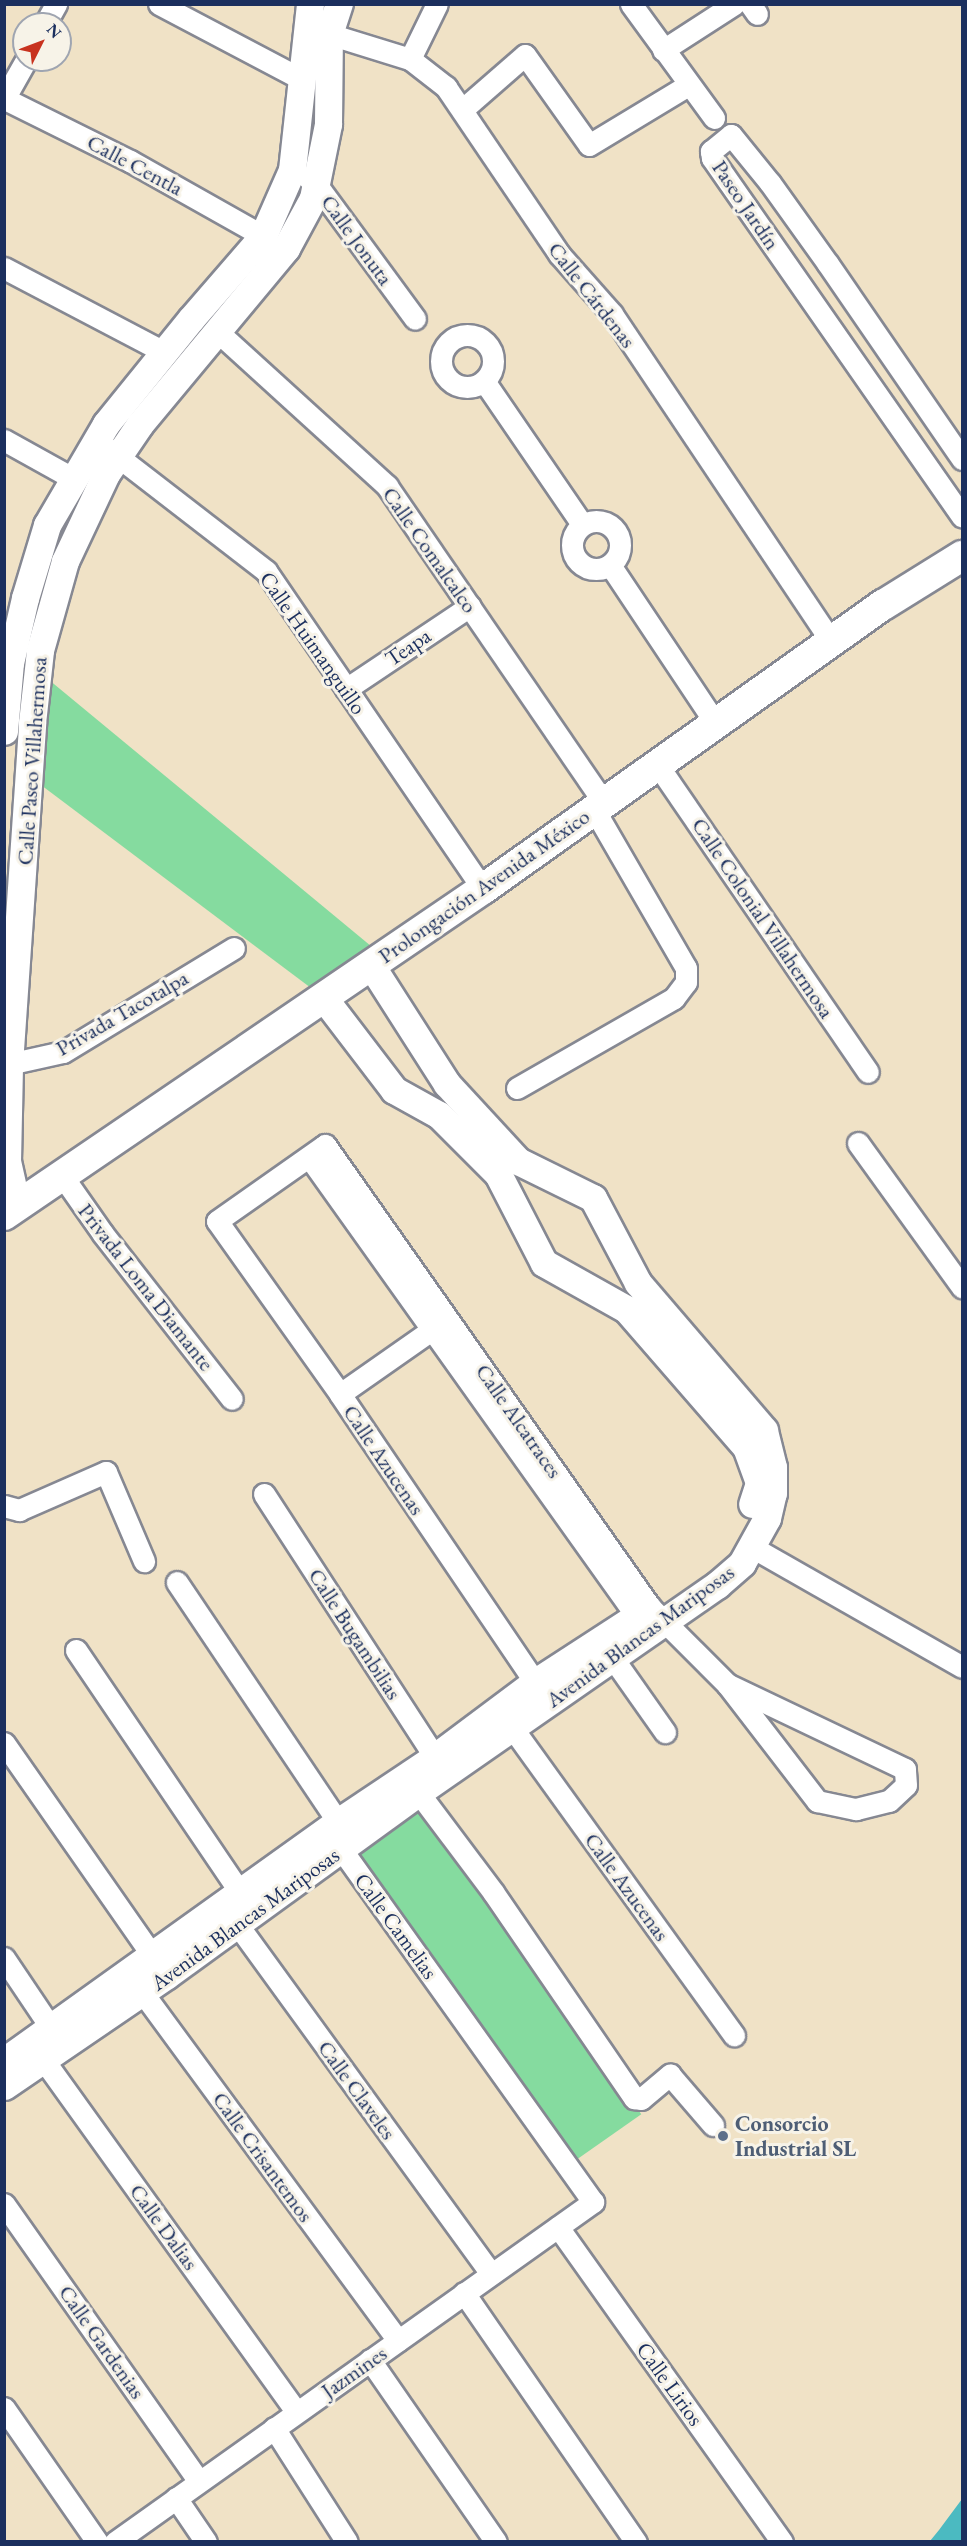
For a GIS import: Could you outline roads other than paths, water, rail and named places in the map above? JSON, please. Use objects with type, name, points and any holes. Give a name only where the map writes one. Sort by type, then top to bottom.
[{"type":"main road","name":"Prolongación Avenida México","points":[[10,1210],[483,889],[831,641],[963,556]]},
{"type":"street","points":[[159,4],[303,80]]},
{"type":"street","name":"Calle Paseo Villahermosa","points":[[10,1210],[7,1161],[7,1065],[32,723],[40,650],[65,561],[106,474],[106,424],[263,236],[292,170],[310,4]]},
{"type":"street","name":"Calle Paseo Villahermosa","points":[[4,731],[7,660],[47,525],[74,479],[107,449],[140,424],[218,332],[286,248],[313,198],[328,124],[329,34],[339,4]]},
{"type":"street","points":[[410,59],[436,4]]},
{"type":"street","points":[[631,4],[714,118]]},
{"type":"street","points":[[663,50],[734,4]]},
{"type":"street","name":"Calle Cárdenas","points":[[329,34],[410,59],[446,87],[559,254],[612,314],[831,641]]},
{"type":"street","points":[[463,109],[525,55],[589,145],[688,85]]},
{"type":"street","points":[[5,99],[20,72]]},
{"type":"street","name":"Calle Centla","points":[[5,99],[130,161],[263,236]]},
{"type":"street","name":"Paseo Jardín","points":[[963,459],[828,264],[770,183],[731,135],[711,151],[712,158],[963,517]]},
{"type":"street","name":"Calle Jonuta","points":[[292,170],[316,184],[415,319]]},
{"type":"street","points":[[742,203],[770,183]]},
{"type":"street","points":[[801,284],[828,264]]},
{"type":"street","points":[[4,268],[164,352]]},
{"type":"street","name":"Calle Comalcalco","points":[[218,332],[387,486],[470,606],[599,806],[686,968],[686,982],[674,998],[517,1088]]},
{"type":"street","points":[[850,353],[877,334]]},
{"type":"street","points":[[484,381],[582,524]]},
{"type":"street","points":[[887,409],[916,392]]},
{"type":"street","points":[[4,440],[74,479]]},
{"type":"street","name":"Calle Huimanguillo","points":[[107,449],[266,571],[483,889]]},
{"type":"street","points":[[592,520],[604,521],[613,527],[619,536],[621,547],[618,557],[610,565],[600,569],[589,568],[579,563],[573,554],[572,543],[575,532],[582,524],[592,520]]},
{"type":"street","points":[[610,565],[716,724]]},
{"type":"street","name":"Teapa","points":[[346,688],[470,606]]},
{"type":"street","points":[[5,720],[32,723]]},
{"type":"street","name":"Calle Colonial Villahermosa","points":[[657,764],[868,1072]]},
{"type":"street","name":"Privada Tacotalpa","points":[[7,1065],[63,1052],[234,948]]},
{"type":"street","name":"Avenida Blancas Mariposas","points":[[4,2086],[47,2044],[239,1909],[338,1822],[413,1784],[541,1692],[649,1620],[717,1585],[742,1563],[767,1518],[773,1493],[773,1467],[765,1430],[638,1283],[593,1198],[518,1161],[447,1084],[371,965]]},
{"type":"street","name":"Avenida Blancas Mariposas","points":[[322,998],[394,1090],[439,1115],[498,1174],[543,1263],[626,1309],[746,1447],[759,1483],[749,1515],[735,1543],[709,1569],[649,1620],[612,1657],[541,1692]]},
{"type":"street","points":[[858,1143],[963,1287]]},
{"type":"street","name":"Calle Alcatraces","points":[[317,1151],[649,1620],[727,1684],[816,1801],[856,1809],[890,1801],[906,1785],[905,1769],[727,1684]]},
{"type":"street","name":"Calle Azucenas","points":[[317,1151],[217,1221],[340,1394],[541,1692]]},
{"type":"street","name":"Privada Loma Diamante","points":[[61,1174],[103,1234],[231,1399]]},
{"type":"street","points":[[340,1394],[440,1324]]},
{"type":"street","points":[[4,1506],[19,1510],[106,1472],[144,1561]]},
{"type":"street","name":"Calle Bugambilias","points":[[264,1494],[441,1765]]},
{"type":"street","points":[[752,1547],[963,1667]]},
{"type":"street","name":"Calle Camelias","points":[[177,1582],[338,1822],[342,1850],[593,2202]]},
{"type":"street","name":"Calle Claveles","points":[[76,1650],[239,1909],[491,2274]]},
{"type":"street","points":[[612,1657],[665,1732]]},
{"type":"street","name":"Calle Azucenas","points":[[506,1719],[734,2036]]},
{"type":"street","points":[[4,1743],[160,1966]]},
{"type":"street","points":[[413,1784],[493,1892],[634,2098],[641,2099],[670,2075],[713,2125]]},
{"type":"street","name":"Avenida Blancas Mariposas","points":[[239,1909],[342,1850],[413,1784]]},
{"type":"street","name":"Calle Dalias","points":[[4,1958],[47,2044],[297,2412]]},
{"type":"street","name":"Calle Crisantemos","points":[[135,1983],[398,2341]]},
{"type":"street","name":"Avenida Blancas Mariposas","points":[[4,2061],[47,2044]]},
{"type":"street","name":"Jazmines","points":[[115,2541],[593,2202]]},
{"type":"street","name":"Calle Gardenias","points":[[4,2204],[200,2481]]},
{"type":"street","name":"Calle Lirios","points":[[558,2227],[782,2541]]},
{"type":"street","points":[[464,2293],[636,2541]]},
{"type":"street","points":[[370,2360],[496,2541]]},
{"type":"street","points":[[4,2408],[97,2541]]},
{"type":"street","points":[[274,2428],[347,2541]]},
{"type":"street","points":[[176,2498],[206,2541]]},
{"type":"water","points":[[962,2499],[962,2541],[930,2541],[939,2530]]},
{"type":"place","name":"Consorcio Industrial SL","points":[[723,2136]]}]
